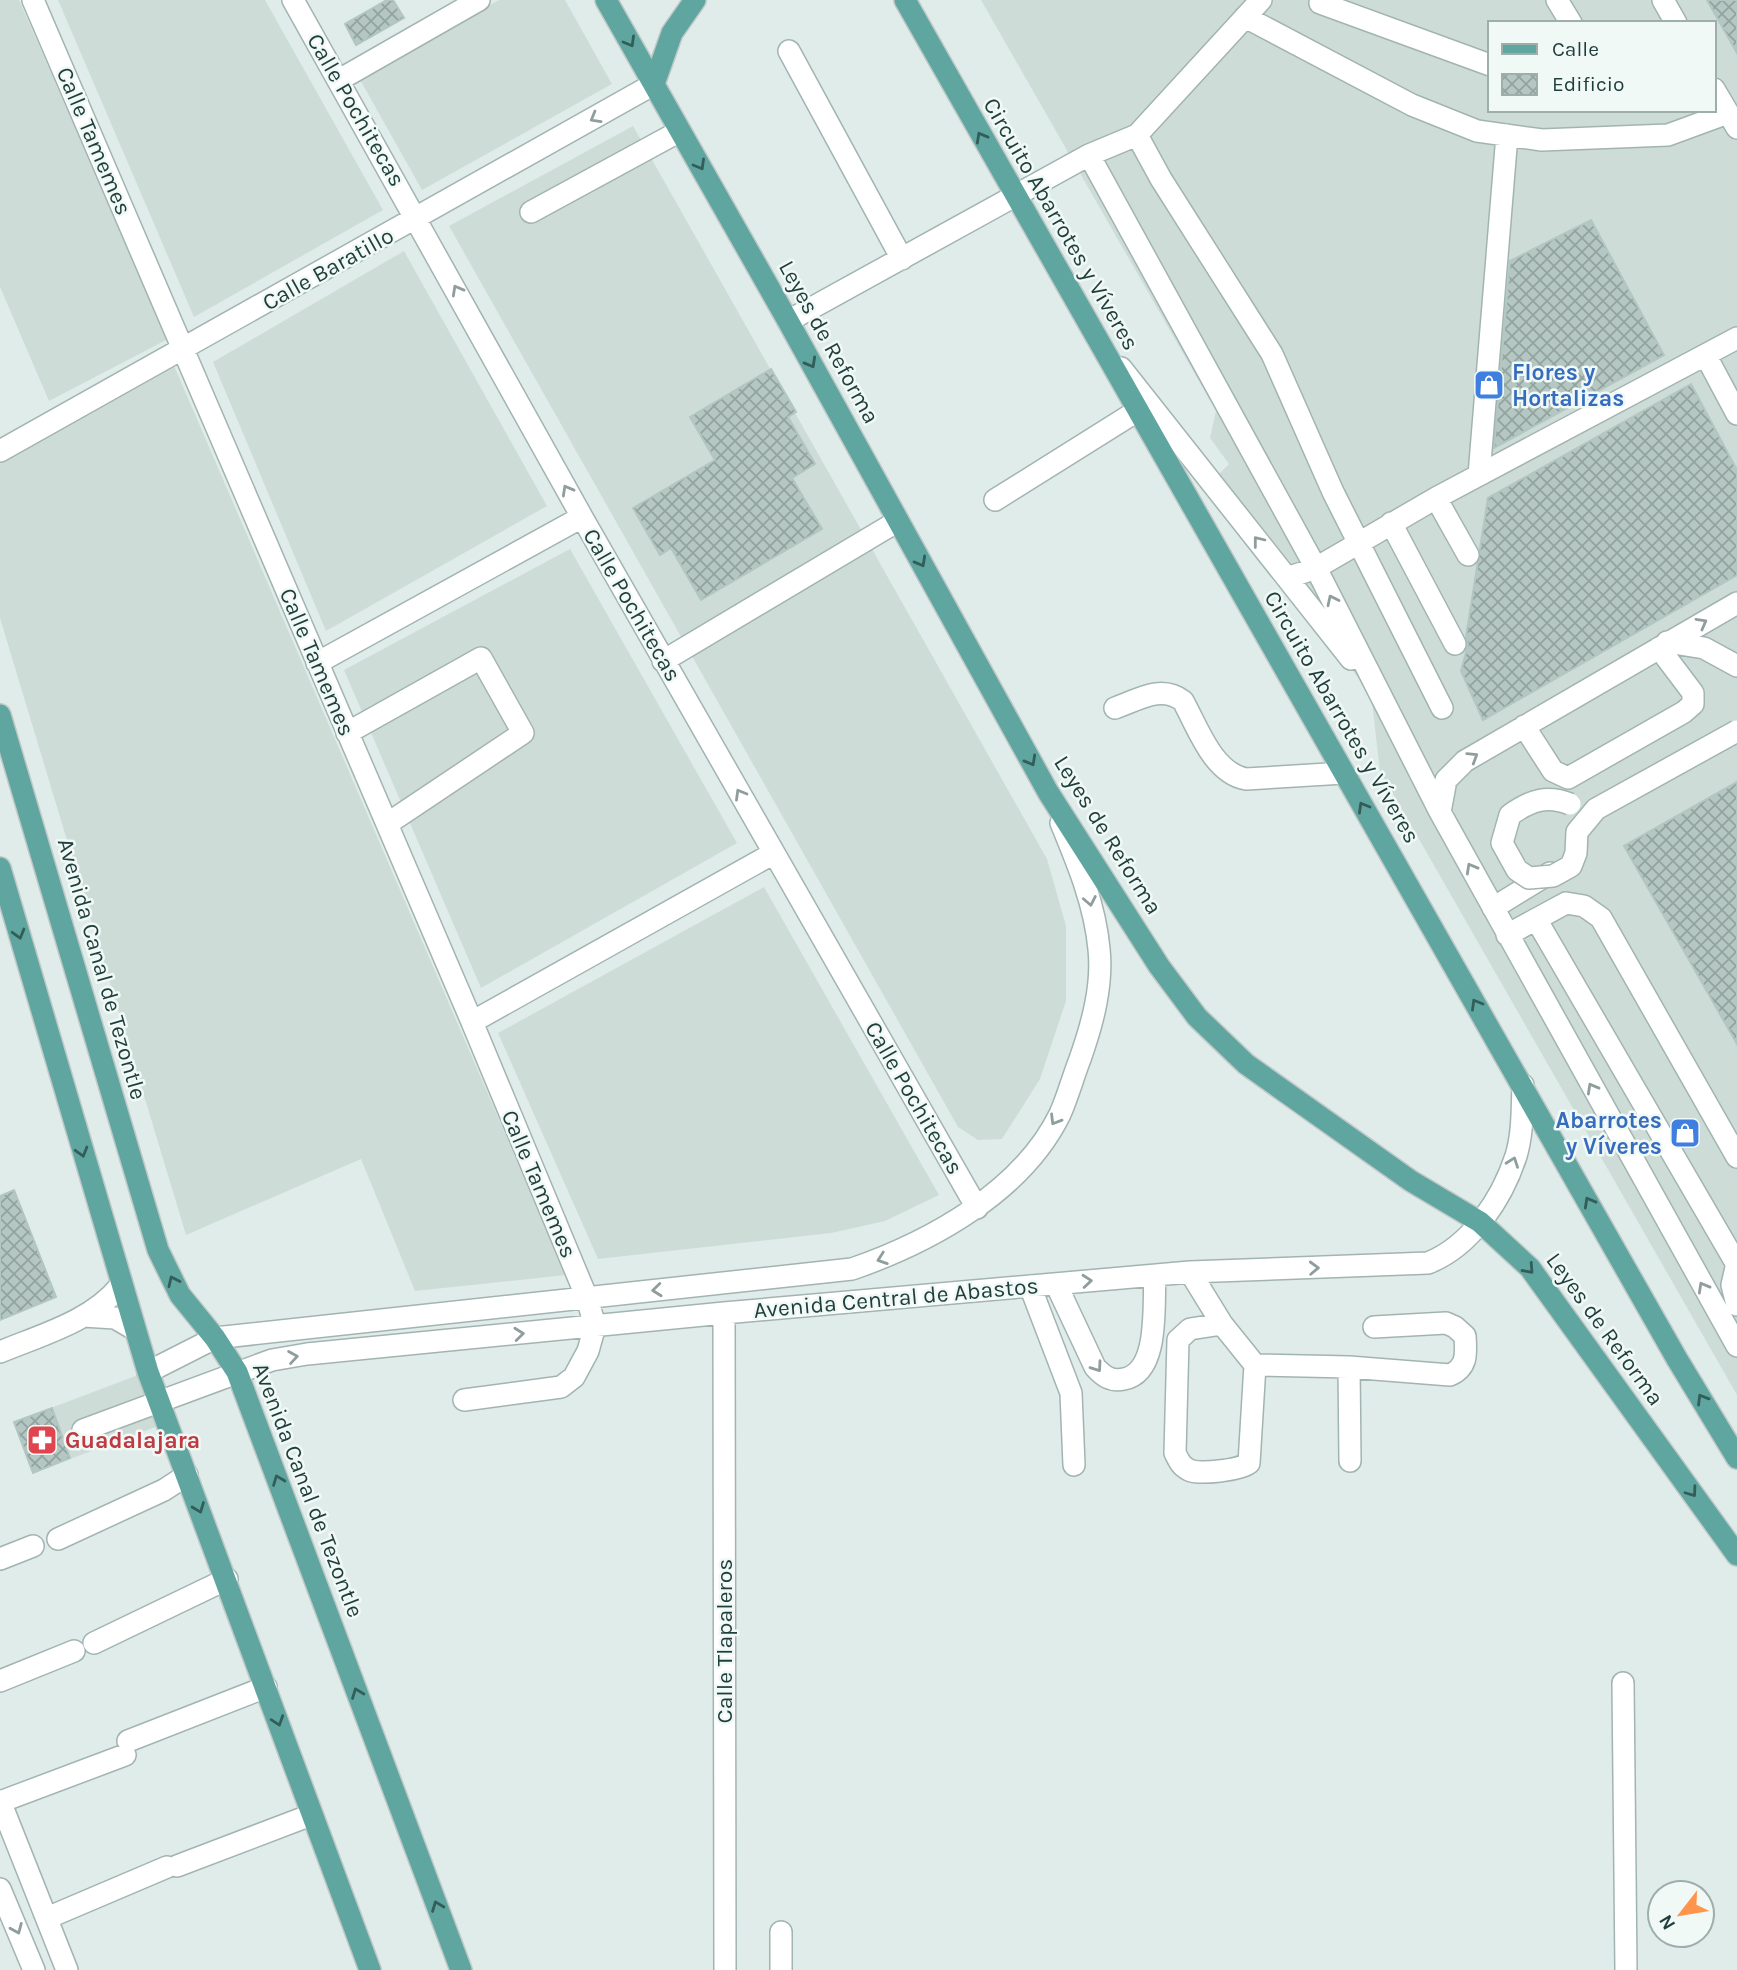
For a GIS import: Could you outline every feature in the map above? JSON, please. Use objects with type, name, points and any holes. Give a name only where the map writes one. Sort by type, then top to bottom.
[{"type":"main road","name":"Leyes de Reforma","points":[[606,0],[788,321],[1048,792],[1159,966],[1196,1017],[1246,1064],[1411,1181],[1480,1222],[1530,1268],[1737,1555]]},
{"type":"main road","points":[[654,84],[672,33],[695,0]]},
{"type":"main road","name":"Circuito Abarrotes y Víveres","points":[[905,0],[1014,197],[1677,1359],[1737,1458]]},
{"type":"main road","name":"Avenida Canal de Tezontle","points":[[0,715],[158,1250],[180,1295],[215,1338],[237,1372],[461,1970]]},
{"type":"main road","points":[[0,868],[120,1286],[148,1372],[370,1970]]},
{"type":"street","name":"Calle Tamemes","points":[[33,0],[472,1022],[587,1298],[595,1326]]},
{"type":"street","name":"Calle Pochitecas","points":[[293,0],[418,219],[663,661],[977,1208]]},
{"type":"street","points":[[339,80],[479,0]]},
{"type":"street","points":[[788,321],[1089,155],[1137,135],[1261,0]]},
{"type":"street","points":[[1557,0],[1570,21]]},
{"type":"street","points":[[1663,0],[1675,21]]},
{"type":"street","points":[[1320,3],[1488,64]]},
{"type":"street","points":[[1245,17],[1412,105],[1477,131],[1542,140],[1668,135],[1733,121],[1716,92]]},
{"type":"street","points":[[789,51],[902,258]]},
{"type":"street","name":"Calle Baratillo","points":[[0,451],[418,219],[654,84]]},
{"type":"street","points":[[531,212],[680,131]]},
{"type":"street","points":[[1137,135],[1161,179],[1272,354],[1358,544],[1442,708]]},
{"type":"street","points":[[1479,475],[1494,260],[1507,135]]},
{"type":"street","points":[[1089,155],[1316,568],[1376,691],[1440,812],[1737,1346]]},
{"type":"street","points":[[1091,331],[1376,691]]},
{"type":"street","points":[[1287,578],[1316,568],[1436,498],[1737,338]]},
{"type":"street","points":[[1706,356],[1737,414]]},
{"type":"street","points":[[995,500],[1137,411]]},
{"type":"street","points":[[1436,498],[1468,555]]},
{"type":"street","points":[[317,663],[582,517]]},
{"type":"street","points":[[663,661],[898,521]]},
{"type":"street","points":[[1391,523],[1455,644]]},
{"type":"street","points":[[1440,812],[1446,780],[1465,761],[1737,603]]},
{"type":"street","points":[[1663,645],[1703,648],[1737,666]]},
{"type":"street","points":[[1524,726],[1553,771],[1568,778],[1685,712],[1693,704],[1693,693],[1663,645]]},
{"type":"street","points":[[346,733],[481,658],[523,733],[387,824]]},
{"type":"street","points":[[1115,708],[1160,692],[1173,694],[1183,701],[1220,766],[1232,777],[1246,779],[1344,773]]},
{"type":"street","points":[[1493,908],[1552,873],[1579,851],[1583,838],[1578,817],[1570,804],[1556,799],[1538,799],[1510,815],[1502,843],[1517,870],[1529,878],[1553,876],[1571,866],[1576,853],[1577,832],[1597,809],[1737,731]]},
{"type":"street","name":"Avenida Central de Abastos","points":[[148,1372],[215,1338],[852,1269],[900,1253],[977,1208],[1019,1172],[1059,1115],[1093,1023],[1100,951],[1087,886],[1048,792]]},
{"type":"street","points":[[472,1022],[774,853]]},
{"type":"street","points":[[1507,934],[1566,903],[1584,906],[1601,918],[1737,1157]]},
{"type":"street","points":[[1536,919],[1737,1263],[1732,1285],[1737,1305]]},
{"type":"street","name":"Avenida Central de Abastos","points":[[83,1430],[272,1360],[307,1354],[724,1313],[1190,1272],[1428,1263],[1462,1244],[1480,1222],[1505,1182],[1516,1155],[1522,1126],[1523,1085]]},
{"type":"street","points":[[1190,1272],[1222,1324],[1255,1365],[1249,1463],[1242,1468],[1192,1472],[1181,1465],[1175,1453],[1178,1340],[1190,1329],[1222,1324]]},
{"type":"street","points":[[1056,1284],[1095,1367],[1103,1376],[1118,1380],[1141,1371],[1150,1357],[1155,1275]]},
{"type":"street","points":[[0,1352],[83,1316],[109,1300],[120,1286]]},
{"type":"street","points":[[1030,1286],[1072,1393],[1074,1465]]},
{"type":"street","name":"Calle Tlapaleros","points":[[724,1313],[725,1970]]},
{"type":"street","points":[[83,1316],[115,1318],[134,1329]]},
{"type":"street","points":[[1255,1365],[1349,1367],[1450,1375],[1459,1371],[1466,1358],[1465,1336],[1446,1323],[1374,1327]]},
{"type":"street","points":[[464,1400],[561,1387],[574,1377],[588,1351],[595,1326]]},
{"type":"street","points":[[1349,1367],[1349,1461]]},
{"type":"street","points":[[58,1539],[164,1490],[187,1475]]},
{"type":"street","points":[[0,1559],[33,1546]]},
{"type":"street","points":[[94,1643],[227,1579]]},
{"type":"street","points":[[0,1681],[74,1651]]},
{"type":"street","points":[[1623,1683],[1626,1970]]},
{"type":"street","points":[[67,1970],[0,1802],[266,1688]]},
{"type":"street","points":[[47,1918],[311,1815]]},
{"type":"street","points":[[32,1881],[1,1892],[34,1970]]},
{"type":"street","points":[[781,1932],[781,1970]]},
{"type":"shaded area","points":[[0,0],[19,0],[168,339],[49,401],[0,287]]},
{"type":"shaded area","points":[[58,0],[265,0],[383,210],[194,317]]},
{"type":"shaded area","points":[[499,0],[565,0],[612,84],[422,190],[359,78]]},
{"type":"shaded area","name":"Flores y Hortalizas","points":[[981,0],[1737,0],[1737,1395],[1380,771],[1371,694],[1207,486],[1229,464],[1210,438],[1216,411]]},
{"type":"shaded area","points":[[633,126],[1047,859],[1066,926],[1066,1001],[1040,1079],[1002,1139],[978,1140],[958,1127],[449,226]]},
{"type":"shaded area","points":[[404,251],[547,506],[326,631],[213,362]]},
{"type":"shaded area","points":[[172,361],[566,1275],[415,1291],[361,1159],[186,1235],[0,618],[0,454]]},
{"type":"shaded area","points":[[570,549],[737,843],[481,988],[344,670]]},
{"type":"shaded area","points":[[764,887],[939,1195],[885,1221],[831,1233],[598,1259],[498,1033]]},
{"type":"shaded area","points":[[138,1375],[158,1426],[33,1473],[14,1422]]},
{"type":"building","points":[[387,0],[393,0],[404,18],[356,45],[345,24]]},
{"type":"building","points":[[1707,0],[1737,0],[1737,53]]},
{"type":"building","points":[[1591,220],[1664,355],[1494,448],[1510,261]]},
{"type":"building","points":[[771,369],[796,412],[788,417],[815,464],[792,478],[822,529],[701,600],[671,548],[660,555],[633,508],[715,460],[690,417]]},
{"type":"building","points":[[1691,384],[1737,470],[1737,575],[1483,720],[1461,671],[1468,645],[1466,637],[1488,498]]},
{"type":"building","points":[[1737,782],[1737,1044],[1624,846]]},
{"type":"building","points":[[14,1190],[56,1297],[0,1320],[0,1196]]},
{"type":"building","name":"Guadalajara","points":[[52,1408],[70,1458],[33,1473],[14,1422]]},
{"type":"place","name":"Flores y Hortalizas","points":[[1489,385]]},
{"type":"place","name":"Abarrotes y Víveres","points":[[1685,1133]]},
{"type":"place","name":"Guadalajara","points":[[42,1440]]}]
